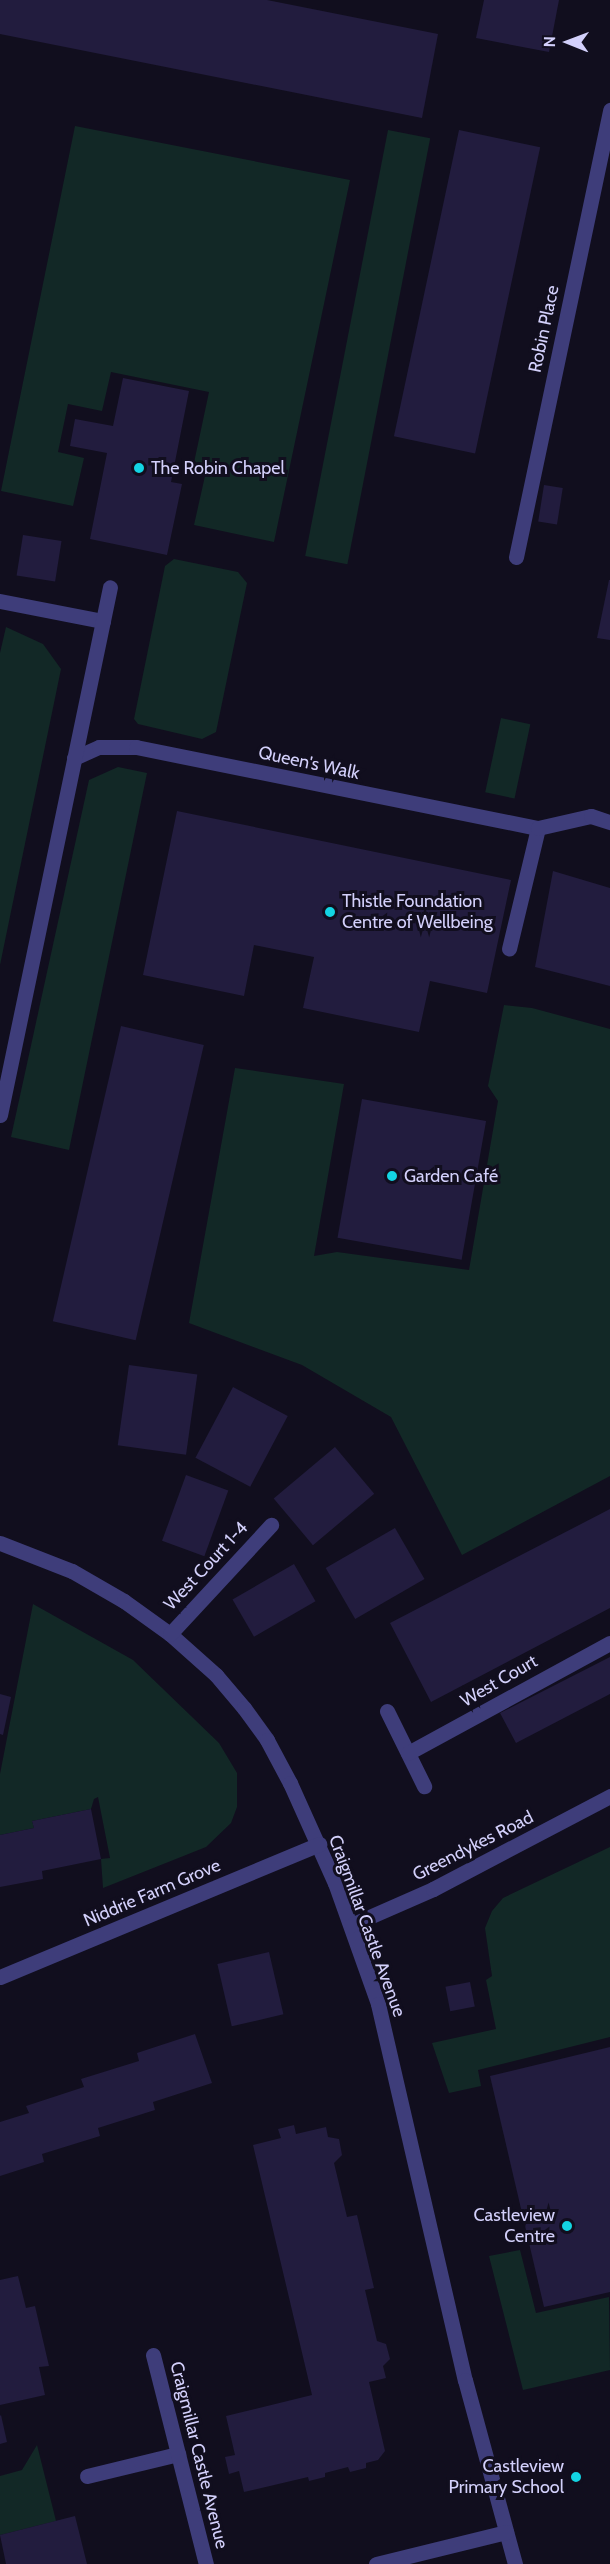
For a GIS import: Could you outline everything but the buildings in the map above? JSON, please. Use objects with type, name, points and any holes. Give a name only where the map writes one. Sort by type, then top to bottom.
[{"type":"street","name":"Robin Place","points":[[516,557],[607,137],[610,110]]},
{"type":"street","points":[[0,1115],[110,586]]},
{"type":"street","points":[[0,601],[103,621]]},
{"type":"street","name":"Queen's Walk","points":[[74,758],[99,747],[136,747],[538,828]]},
{"type":"street","points":[[508,949],[538,828],[591,816],[610,822]]},
{"type":"street","name":"West Court 1-4","points":[[170,1634],[271,1525]]},
{"type":"street","name":"Craigmillar Castle Avenue","points":[[0,1543],[72,1571],[124,1601],[170,1634],[216,1675],[267,1740],[318,1844],[351,1925],[378,2004],[465,2380],[514,2564]]},
{"type":"street","name":"West Court","points":[[408,1754],[610,1643]]},
{"type":"street","points":[[387,1711],[424,1786]]},
{"type":"street","name":"Greendykes Road","points":[[351,1925],[434,1889],[610,1796]]},
{"type":"street","name":"Niddrie Farm Grove","points":[[0,1977],[318,1844]]},
{"type":"street","name":"Craigmillar Castle Avenue","points":[[153,2355],[206,2564]]},
{"type":"street","points":[[87,2476],[178,2454]]},
{"type":"street","points":[[376,2564],[506,2532]]},
{"type":"green space","points":[[75,126],[350,180],[274,542],[194,525],[205,476],[192,472],[209,392],[111,372],[102,411],[68,404],[58,452],[84,458],[73,506],[1,491]]},
{"type":"green space","points":[[388,130],[430,138],[347,564],[305,556]]},
{"type":"green space","points":[[174,559],[238,572],[247,583],[216,732],[202,739],[138,724],[134,719],[165,566]]},
{"type":"green space","points":[[6,627],[43,644],[61,669],[0,965],[0,653]]},
{"type":"green space","points":[[501,718],[530,724],[515,799],[485,792]]},
{"type":"green space","points":[[118,767],[147,773],[69,1150],[11,1137],[89,780]]},
{"type":"green space","points":[[504,1005],[532,1008],[610,1029],[610,1476],[462,1555],[391,1417],[302,1365],[189,1323],[235,1068],[344,1084],[314,1256],[337,1252],[469,1270],[498,1101],[488,1086]]},
{"type":"green space","points":[[33,1604],[133,1660],[219,1743],[237,1773],[237,1807],[231,1823],[206,1847],[103,1888],[101,1859],[110,1858],[98,1797],[94,1799],[91,1809],[32,1821],[34,1828],[0,1835],[0,1774]]},
{"type":"green space","points":[[610,1847],[610,2037],[478,2070],[481,2086],[449,2093],[432,2043],[496,2029],[486,1980],[492,1976],[485,1928],[492,1911],[503,1898]]},
{"type":"green space","points":[[520,2250],[536,2313],[609,2297],[610,2370],[523,2390],[489,2256]]},
{"type":"green space","points":[[37,2445],[56,2521],[0,2535],[0,2476],[22,2470]]},
{"type":"place","name":"The Robin Chapel","points":[[139,468]]},
{"type":"place","name":"Thistle Foundation Centre of Wellbeing","points":[[330,912]]},
{"type":"place","name":"Garden Café","points":[[392,1176]]},
{"type":"place","name":"Castleview Centre","points":[[567,2226]]},
{"type":"place","name":"Castleview Primary School","points":[[576,2477]]}]
